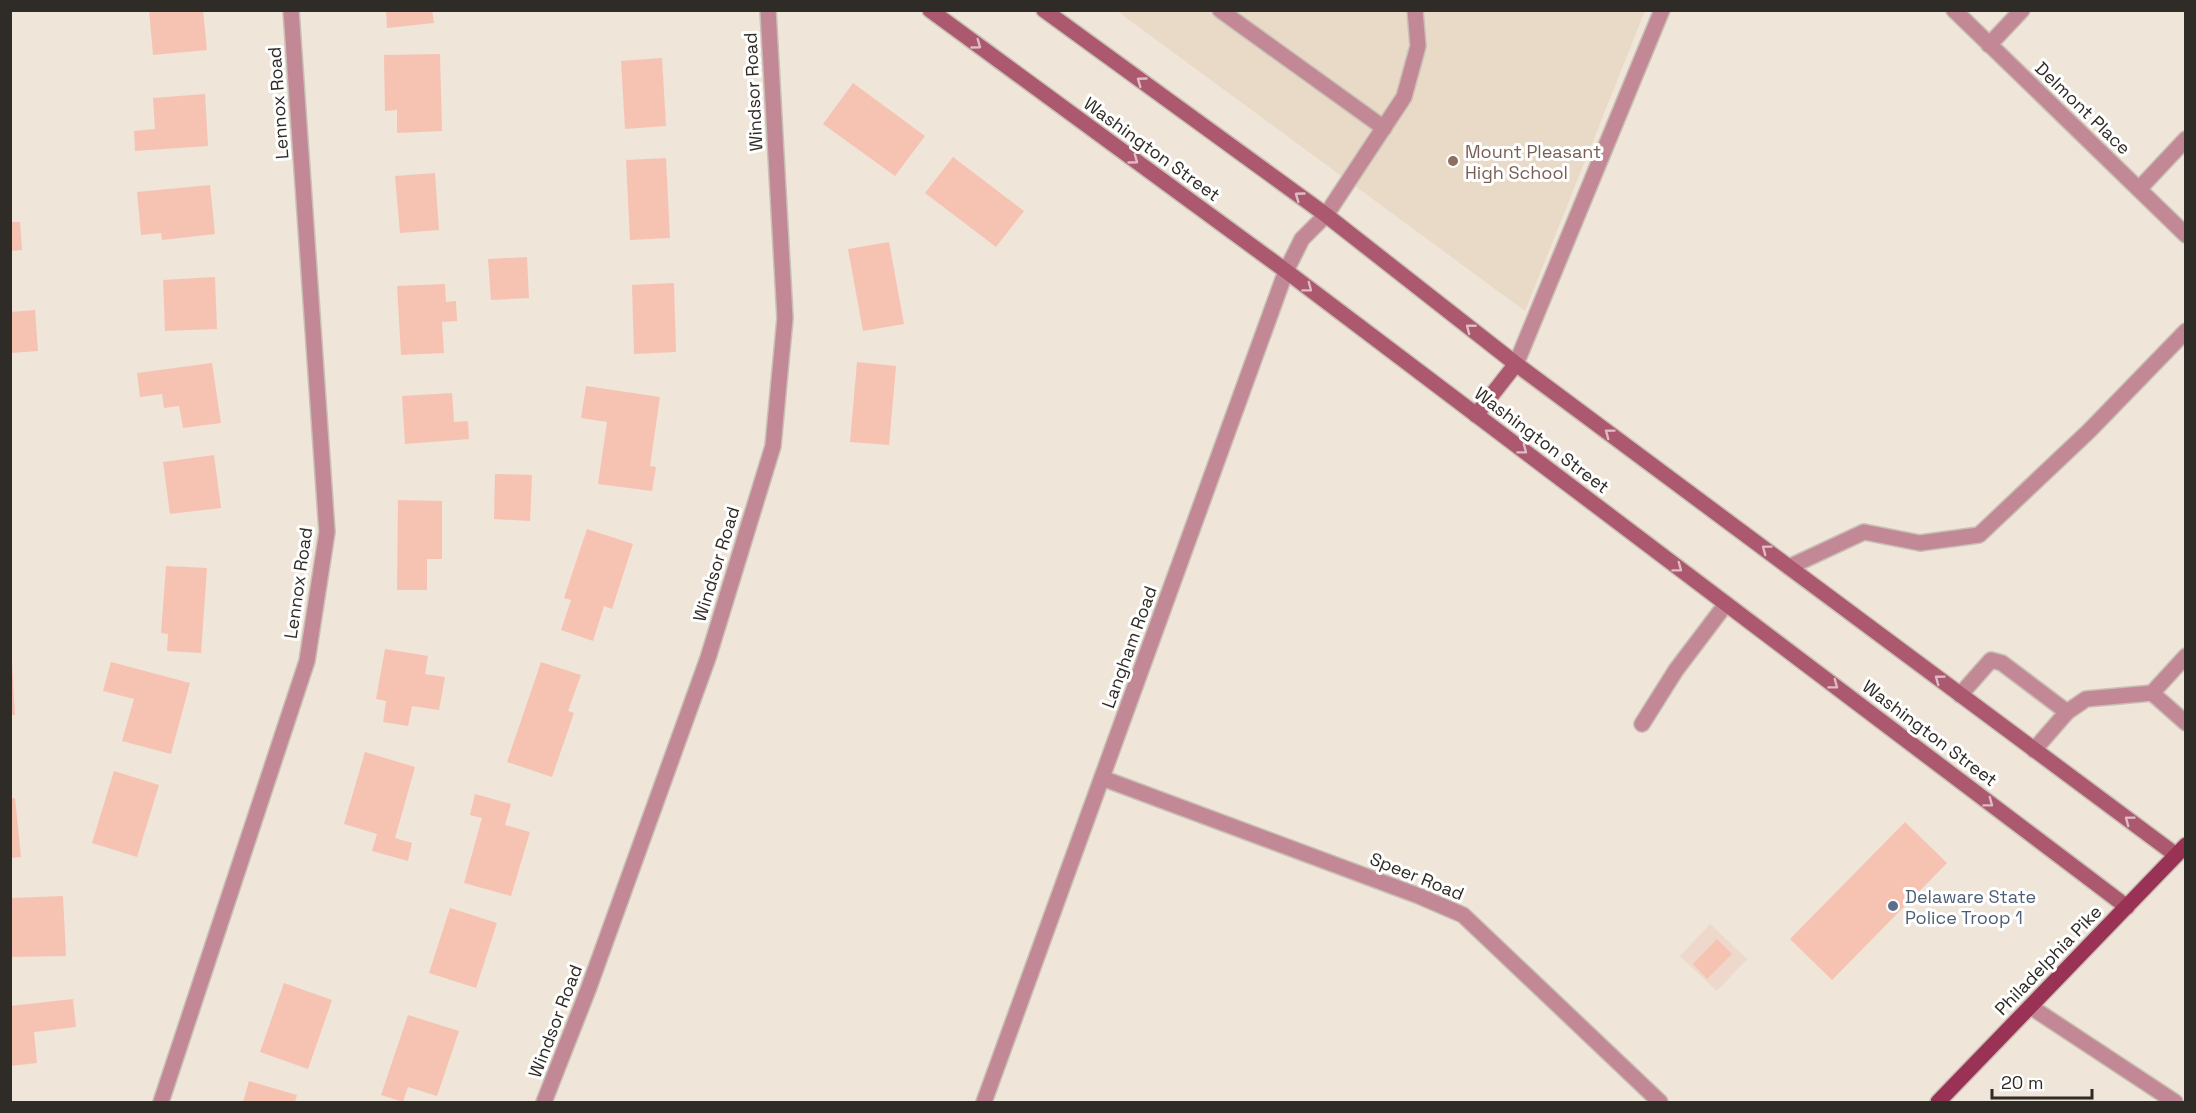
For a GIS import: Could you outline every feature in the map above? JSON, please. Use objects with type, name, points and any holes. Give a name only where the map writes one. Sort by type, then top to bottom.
[{"type":"main road","name":"Washington Street","points":[[930,10],[1286,271],[2127,907]]},
{"type":"main road","points":[[1044,10],[1326,215],[1516,364],[2034,750],[2181,850]]},
{"type":"main road","points":[[1476,415],[1516,364]]},
{"type":"main road","name":"Philadelphia Pike","points":[[1938,1102],[2181,850]]},
{"type":"street","name":"Lennox Road","points":[[162,1102],[307,661],[327,532],[291,10]]},
{"type":"street","name":"Windsor Road","points":[[544,1102],[588,990],[708,658],[773,446],[785,318],[768,10]]},
{"type":"street","points":[[1220,10],[1384,128]]},
{"type":"street","points":[[1403,10],[1416,15]]},
{"type":"street","points":[[1516,364],[1662,10]]},
{"type":"street","name":"Delmont Place","points":[[1954,10],[2186,235]]},
{"type":"street","points":[[1989,45],[2022,10]]},
{"type":"street","name":"Langham Road","points":[[984,1102],[1286,271],[1302,239],[1326,215],[1404,97],[1418,46],[1416,15]]},
{"type":"street","points":[[2139,189],[2186,139]]},
{"type":"street","points":[[1789,567],[1864,532],[1920,543],[1979,535],[2089,431],[2186,331]]},
{"type":"street","points":[[1642,724],[1676,670],[1726,604]]},
{"type":"street","points":[[2034,750],[2067,712],[2086,699],[2152,693],[2186,656]]},
{"type":"street","points":[[1960,695],[1991,660],[2002,663],[2067,712]]},
{"type":"street","points":[[2152,693],[2186,723]]},
{"type":"street","name":"Speer Road","points":[[1102,778],[1419,896],[1463,915],[1660,1102]]},
{"type":"street","points":[[2031,1007],[2175,1102]]},
{"type":"shaded area","name":"Mount Pleasant High School","points":[[1117,11],[1645,11],[1525,311]]},
{"type":"shaded area","points":[[1710,924],[1747,959],[1717,991],[1680,956]]},
{"type":"building","points":[[149,10],[203,10],[207,50],[153,55]]},
{"type":"building","points":[[386,10],[432,10],[434,23],[387,28]]},
{"type":"building","points":[[440,54],[442,131],[397,133],[397,110],[385,111],[384,55]]},
{"type":"building","points":[[662,58],[666,126],[625,129],[621,61]]},
{"type":"building","points":[[853,83],[925,136],[895,176],[823,124]]},
{"type":"building","points":[[205,94],[208,146],[135,151],[134,131],[155,129],[153,98]]},
{"type":"building","points":[[953,157],[1024,211],[996,247],[925,193]]},
{"type":"building","points":[[666,158],[670,238],[630,240],[626,160]]},
{"type":"building","points":[[435,173],[439,230],[400,233],[395,176]]},
{"type":"building","points":[[210,185],[215,234],[162,240],[161,233],[141,235],[137,192]]},
{"type":"building","points":[[10,222],[20,222],[22,250],[10,251]]},
{"type":"building","points":[[889,242],[904,324],[863,331],[848,249]]},
{"type":"building","points":[[527,257],[529,298],[491,300],[488,259]]},
{"type":"building","points":[[215,277],[217,329],[165,331],[163,280]]},
{"type":"building","points":[[674,283],[676,352],[634,354],[632,285]]},
{"type":"building","points":[[445,284],[446,302],[456,301],[457,321],[442,322],[444,353],[401,355],[397,286]]},
{"type":"building","points":[[35,310],[38,351],[10,353],[10,312]]},
{"type":"building","points":[[857,362],[896,366],[889,445],[850,442]]},
{"type":"building","points":[[212,363],[221,423],[183,428],[179,406],[164,408],[162,394],[140,397],[137,373]]},
{"type":"building","points":[[586,386],[660,397],[650,466],[656,467],[652,491],[598,484],[607,422],[581,418]]},
{"type":"building","points":[[452,393],[454,422],[468,421],[469,439],[405,444],[402,396]]},
{"type":"building","points":[[214,455],[221,508],[170,514],[163,462]]},
{"type":"building","points":[[495,474],[532,475],[530,521],[494,519]]},
{"type":"building","points":[[398,500],[442,501],[442,559],[427,559],[427,590],[397,590]]},
{"type":"building","points":[[587,529],[633,544],[612,609],[604,606],[593,641],[561,630],[571,600],[564,598]]},
{"type":"building","points":[[166,566],[207,568],[201,653],[167,651],[168,634],[161,633]]},
{"type":"building","points":[[385,649],[428,656],[425,674],[445,677],[439,710],[412,706],[408,726],[383,722],[386,701],[376,699]]},
{"type":"building","points":[[111,662],[190,683],[171,754],[122,741],[134,699],[103,691]]},
{"type":"building","points":[[541,662],[581,675],[568,711],[574,713],[552,777],[507,762]]},
{"type":"building","points":[[10,663],[12,663],[15,715],[10,715]]},
{"type":"building","points":[[365,752],[415,767],[395,838],[412,843],[408,861],[372,851],[377,834],[344,824]]},
{"type":"building","points":[[114,771],[159,785],[137,857],[92,843]]},
{"type":"building","points":[[475,794],[511,804],[505,825],[530,832],[511,896],[464,883],[482,818],[470,815]]},
{"type":"building","points":[[15,798],[21,857],[10,858],[10,799]]},
{"type":"building","points":[[1905,822],[1947,863],[1832,980],[1790,939]]},
{"type":"building","points":[[63,896],[66,956],[10,957],[10,898]]},
{"type":"building","points":[[450,908],[497,923],[476,988],[429,973]]},
{"type":"building","points":[[1717,939],[1732,954],[1707,979],[1693,964]]},
{"type":"building","points":[[284,983],[332,1000],[308,1069],[260,1052]]},
{"type":"building","points":[[73,999],[76,1027],[34,1032],[37,1063],[10,1066],[10,1006]]},
{"type":"building","points":[[408,1015],[459,1031],[437,1096],[408,1087],[403,1102],[381,1095]]},
{"type":"building","points":[[249,1081],[297,1095],[295,1102],[243,1102]]},
{"type":"place","name":"Mount Pleasant High School","points":[[1453,161]]},
{"type":"place","name":"Delaware State Police Troop 1","points":[[1893,906]]}]
